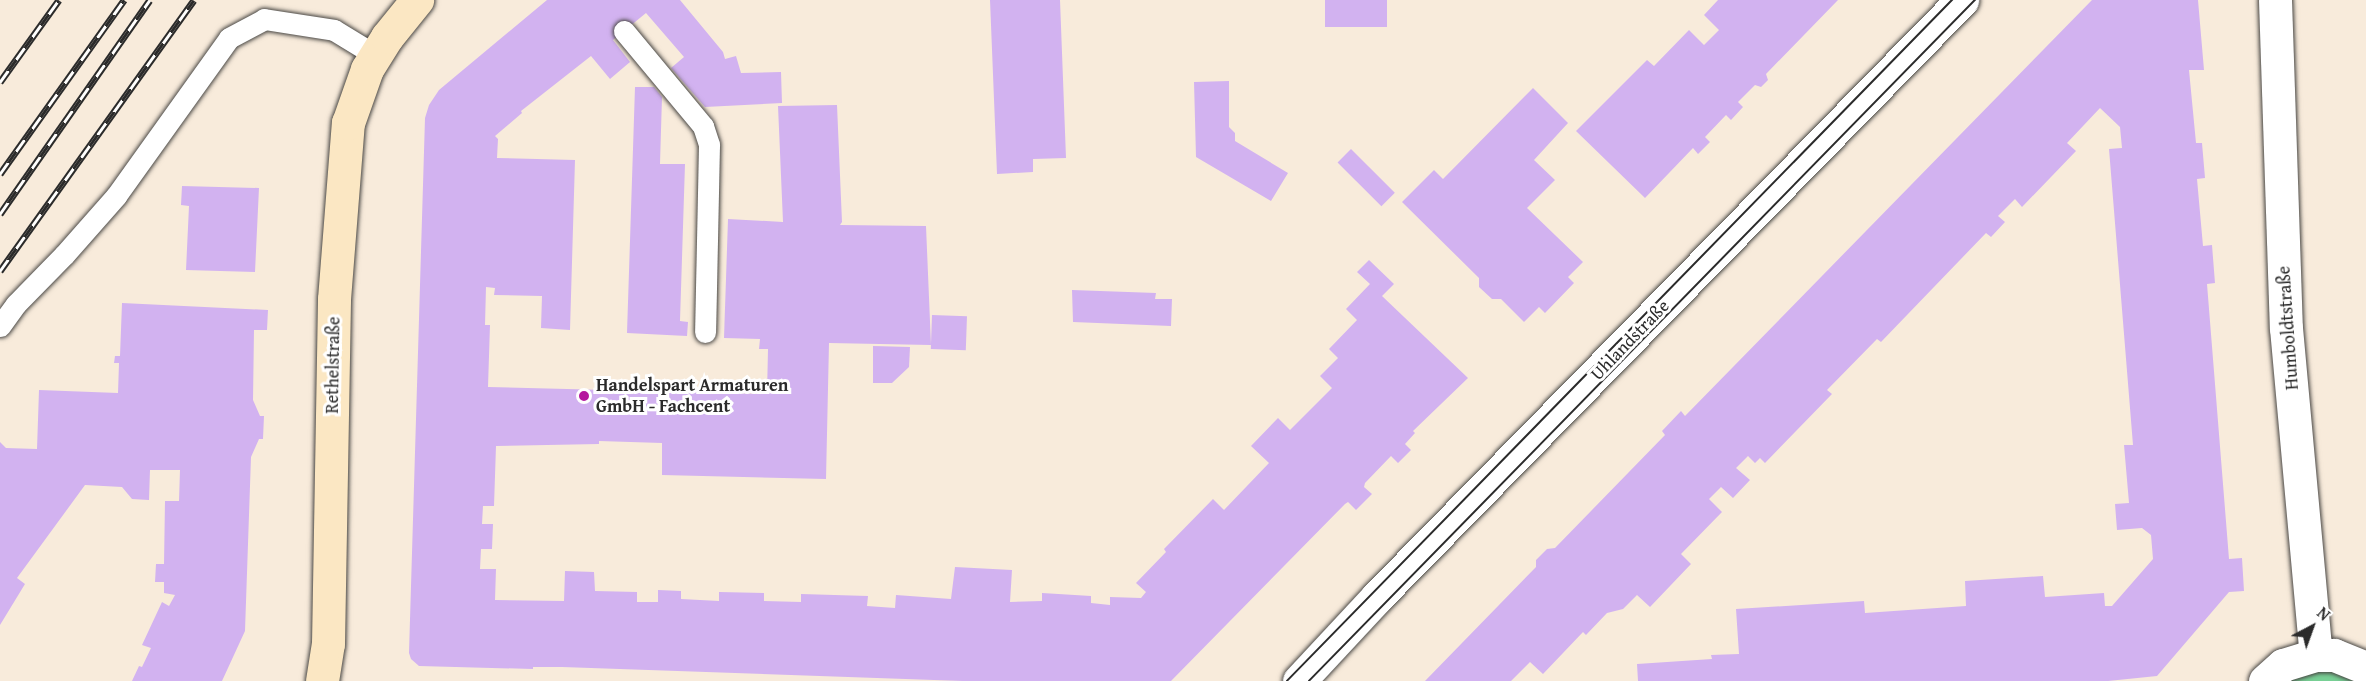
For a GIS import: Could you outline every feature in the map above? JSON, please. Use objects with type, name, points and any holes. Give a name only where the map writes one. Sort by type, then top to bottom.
[{"type":"street","name":"Rethelstraße","points":[[322,681],[328,644],[334,298],[347,135],[355,96],[375,55],[417,0]]},
{"type":"street","name":"Uhlandstraße","points":[[1299,681],[1377,597],[1962,0]]},
{"type":"street","name":"Humboldtstraße","points":[[2275,0],[2286,328],[2316,655]]},
{"type":"street","points":[[2265,681],[2283,664],[2316,655],[2334,654],[2366,668]]},
{"type":"lane","points":[[0,326],[16,304],[64,255],[116,196],[229,38],[264,19],[334,30],[375,55]]},
{"type":"lane","points":[[624,31],[702,126],[709,145],[705,332]]},
{"type":"green space","points":[[2296,660],[2366,681],[2269,681]]},
{"type":"building","points":[[547,0],[680,0],[723,52],[725,59],[736,56],[741,73],[781,72],[782,103],[705,107],[671,68],[684,57],[646,13],[613,40],[630,62],[610,79],[591,56],[521,111],[522,113],[495,136],[498,139],[497,158],[575,160],[570,330],[541,328],[542,296],[494,295],[495,288],[486,287],[485,325],[490,325],[488,387],[767,394],[768,349],[759,349],[760,339],[724,338],[728,219],[783,222],[778,106],[837,105],[842,222],[840,225],[926,226],[931,345],[829,343],[826,479],[662,475],[662,443],[599,441],[599,444],[496,446],[494,506],[483,506],[482,524],[493,524],[492,549],[481,549],[480,569],[496,569],[495,600],[564,601],[565,571],[594,572],[595,591],[637,592],[637,602],[658,602],[658,590],[681,591],[681,599],[719,601],[719,592],[764,593],[764,601],[801,602],[801,594],[868,596],[867,606],[895,608],[896,595],[951,599],[955,567],[1012,570],[1010,602],[1042,601],[1042,593],[1091,596],[1091,603],[1110,605],[1110,597],[1141,598],[1146,592],[1136,583],[1166,552],[1164,549],[1213,499],[1224,510],[1269,463],[1251,446],[1278,418],[1290,430],[1332,388],[1320,376],[1338,358],[1329,349],[1357,320],[1346,309],[1370,284],[1357,272],[1369,260],[1394,284],[1382,296],[1468,378],[1413,431],[1415,433],[1405,444],[1411,450],[1398,463],[1391,456],[1365,483],[1364,487],[1372,494],[1356,510],[1348,502],[1345,504],[1171,681],[963,681],[562,667],[533,667],[533,669],[419,666],[411,659],[409,653],[425,118],[429,105],[439,90]]},
{"type":"building","points":[[990,0],[1060,0],[1066,158],[1033,159],[1033,172],[997,174]]},
{"type":"building","points":[[1325,0],[1387,0],[1387,27],[1325,27]]},
{"type":"building","points":[[1718,0],[1838,0],[1766,74],[1768,80],[1761,87],[1755,85],[1738,102],[1743,107],[1731,120],[1726,115],[1705,137],[1710,142],[1698,154],[1693,148],[1645,198],[1576,131],[1647,60],[1654,66],[1689,30],[1704,45],[1719,30],[1704,15]]},
{"type":"building","points":[[2092,0],[2198,0],[2204,70],[2189,70],[2196,143],[2202,143],[2205,178],[2197,179],[2203,246],[2212,245],[2215,283],[2207,284],[2229,559],[2242,558],[2244,591],[2229,592],[2157,676],[2108,681],[1638,681],[1637,664],[1712,659],[1711,655],[1739,654],[1736,609],[1864,601],[1865,613],[1966,606],[1965,581],[2043,576],[2045,597],[2104,593],[2105,606],[2112,606],[2153,559],[2151,535],[2142,528],[2117,530],[2115,504],[2129,503],[2124,445],[2133,445],[2109,149],[2122,148],[2120,127],[2100,108],[2067,143],[2076,151],[2022,207],[2015,199],[1998,216],[2005,222],[1991,237],[1986,233],[1881,342],[1877,339],[1827,390],[1832,394],[1765,463],[1760,458],[1755,463],[1748,456],[1736,468],[1750,480],[1733,498],[1721,487],[1709,499],[1722,512],[1681,554],[1691,564],[1650,607],[1637,595],[1623,609],[1607,613],[1586,635],[1583,632],[1543,674],[1530,662],[1511,681],[1425,681],[1536,567],[1536,560],[1547,549],[1555,548],[1665,435],[1662,431],[1681,411],[1685,416]]},
{"type":"building","points":[[1229,81],[1229,127],[1235,133],[1235,141],[1288,173],[1271,201],[1196,157],[1194,82]]},
{"type":"building","points":[[635,87],[654,87],[662,97],[660,164],[685,164],[680,321],[688,322],[687,336],[627,333]]},
{"type":"building","points":[[1533,88],[1568,123],[1534,160],[1555,180],[1527,208],[1583,262],[1568,277],[1574,283],[1545,313],[1539,307],[1524,322],[1501,299],[1492,299],[1479,287],[1479,278],[1402,202],[1434,170],[1443,179]]},
{"type":"building","points":[[1351,149],[1395,193],[1381,206],[1338,162]]},
{"type":"building","points":[[182,186],[259,188],[255,272],[186,270],[189,206],[181,205]]},
{"type":"building","points":[[1072,290],[1156,293],[1155,299],[1172,299],[1171,326],[1073,322]]},
{"type":"building","points":[[122,303],[268,310],[267,330],[254,330],[253,400],[260,416],[264,416],[263,439],[259,439],[251,457],[245,631],[222,681],[132,681],[151,648],[142,645],[162,602],[169,606],[175,595],[164,593],[164,582],[155,582],[156,564],[164,564],[165,501],[179,501],[180,470],[150,470],[149,500],[132,499],[122,487],[85,485],[17,578],[25,584],[0,625],[0,442],[6,448],[37,449],[39,390],[118,393],[119,363],[114,363],[115,356],[120,356]]},
{"type":"building","points":[[932,315],[967,316],[966,350],[931,349]]},
{"type":"building","points":[[873,346],[910,347],[909,367],[892,383],[873,383]]},
{"type":"tram line","points":[[1287,681],[1952,0]]},
{"type":"tram line","points":[[1309,681],[1975,0]]},
{"type":"railway","points":[[0,82],[59,0]]},
{"type":"railway","points":[[0,174],[124,0]]},
{"type":"railway","points":[[0,214],[150,0]]},
{"type":"railway","points":[[0,271],[194,0]]},
{"type":"place","name":"Handelspart Armaturen GmbH - Fachcent","points":[[584,396]]}]
